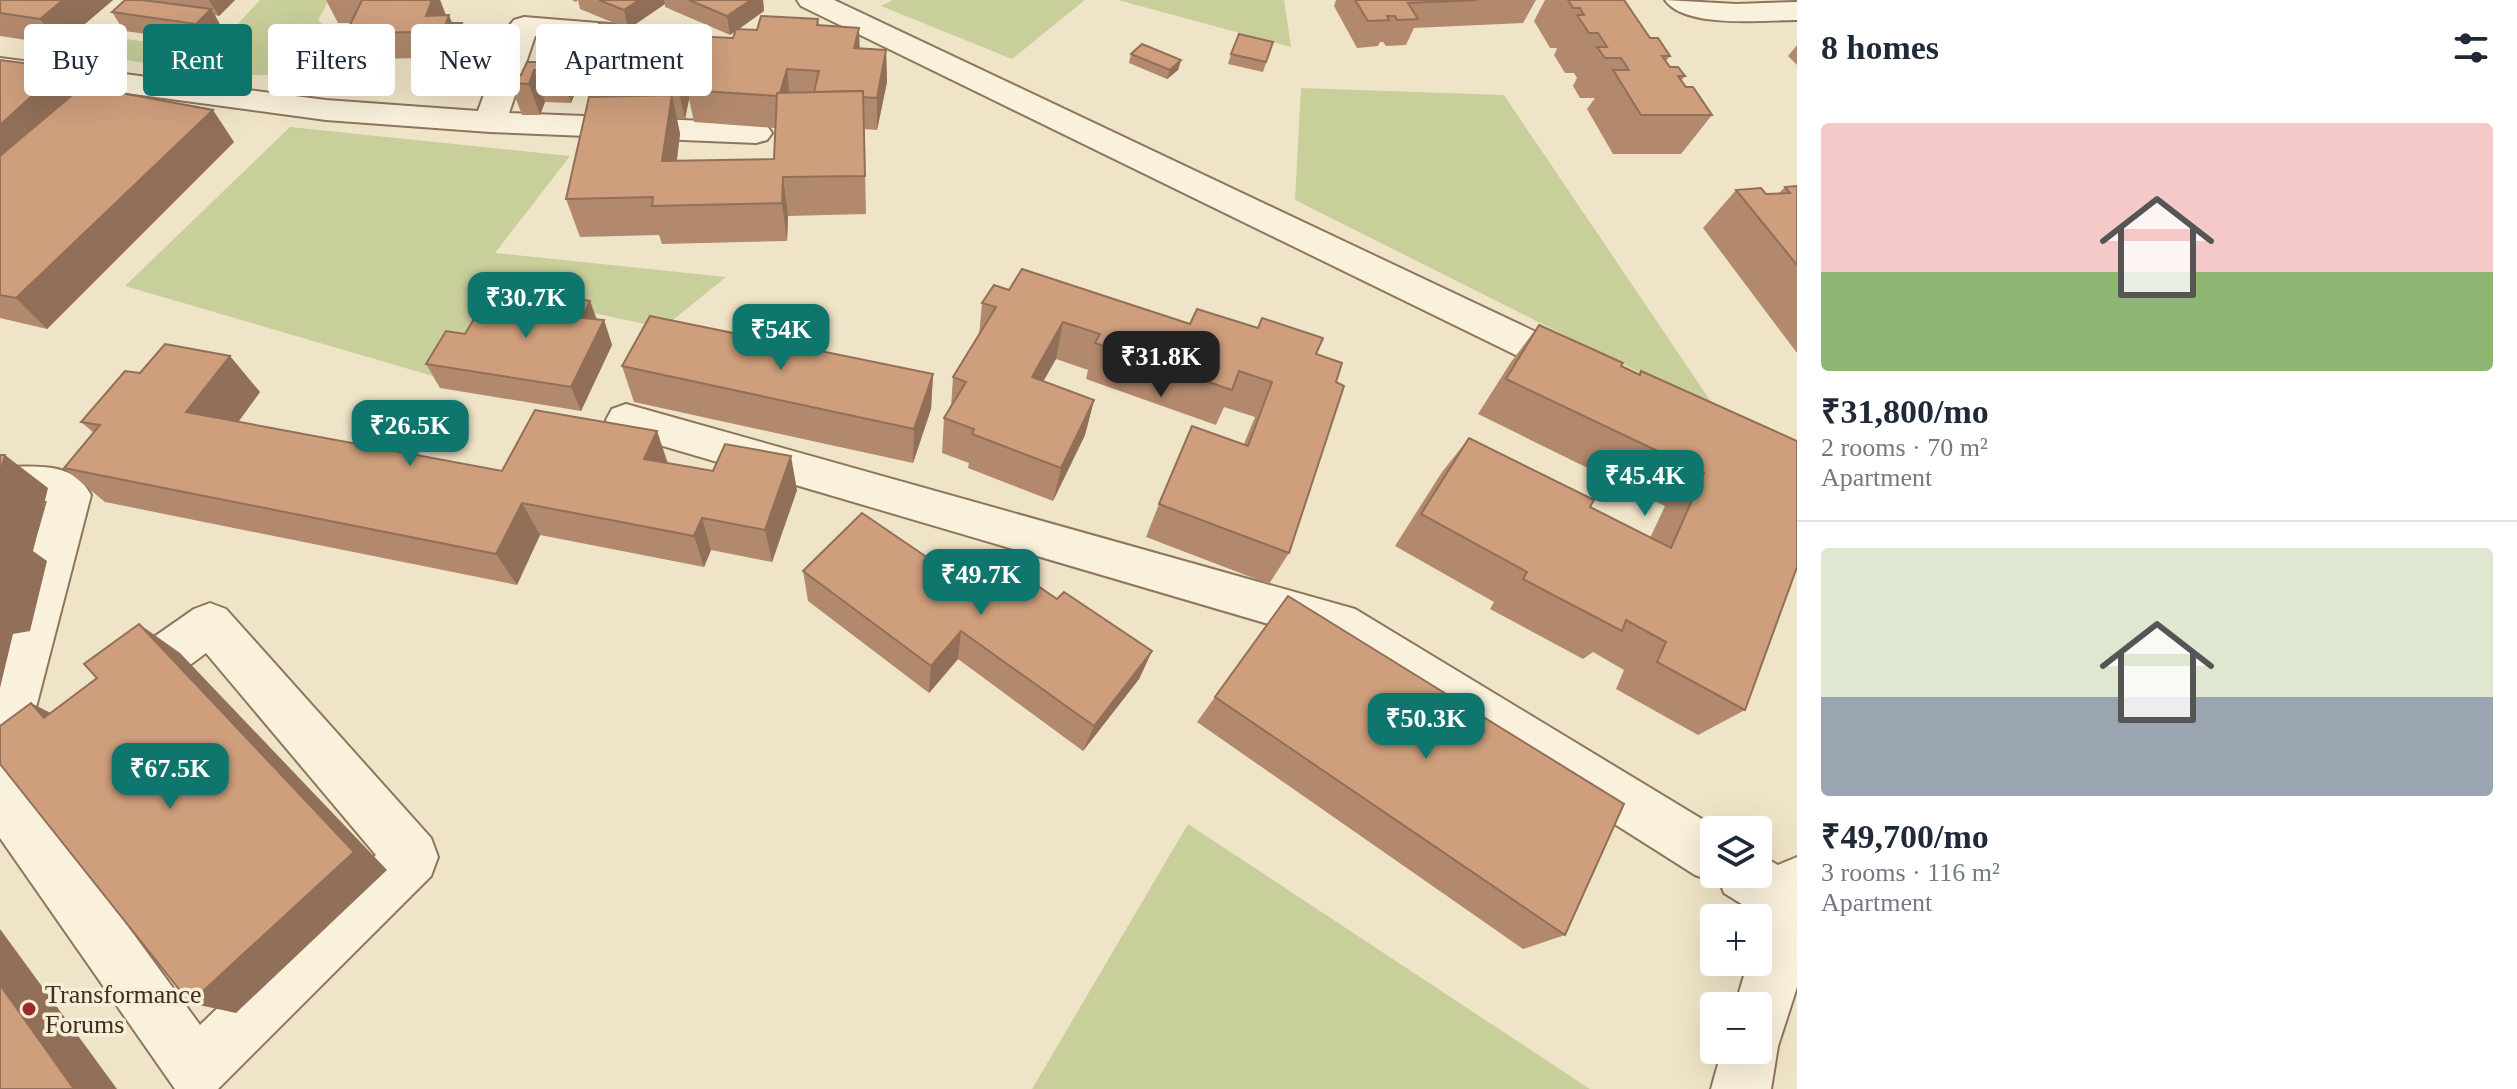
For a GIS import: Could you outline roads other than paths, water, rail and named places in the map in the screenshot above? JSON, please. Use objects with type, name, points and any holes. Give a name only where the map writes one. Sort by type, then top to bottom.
[{"type":"street","points":[[1679,0],[1690,7],[1715,11],[1797,11]]},
{"type":"street","points":[[1787,0],[1797,11]]},
{"type":"street","points":[[820,1],[1612,385]]},
{"type":"street","points":[[490,122],[524,26],[536,27]]},
{"type":"street","points":[[0,67],[326,110],[490,122],[756,133]]},
{"type":"street","points":[[626,420],[1339,624],[1700,847]]},
{"type":"street","points":[[0,484],[55,484],[70,495],[0,750]]},
{"type":"street","points":[[0,775],[210,624],[412,857],[196,1069],[0,794]]},
{"type":"street","points":[[1767,992],[1794,894],[1772,885]]},
{"type":"street","points":[[1741,1089],[1747,1064]]},
{"type":"place","name":"Transformance Forums","points":[[29,1009]]}]
